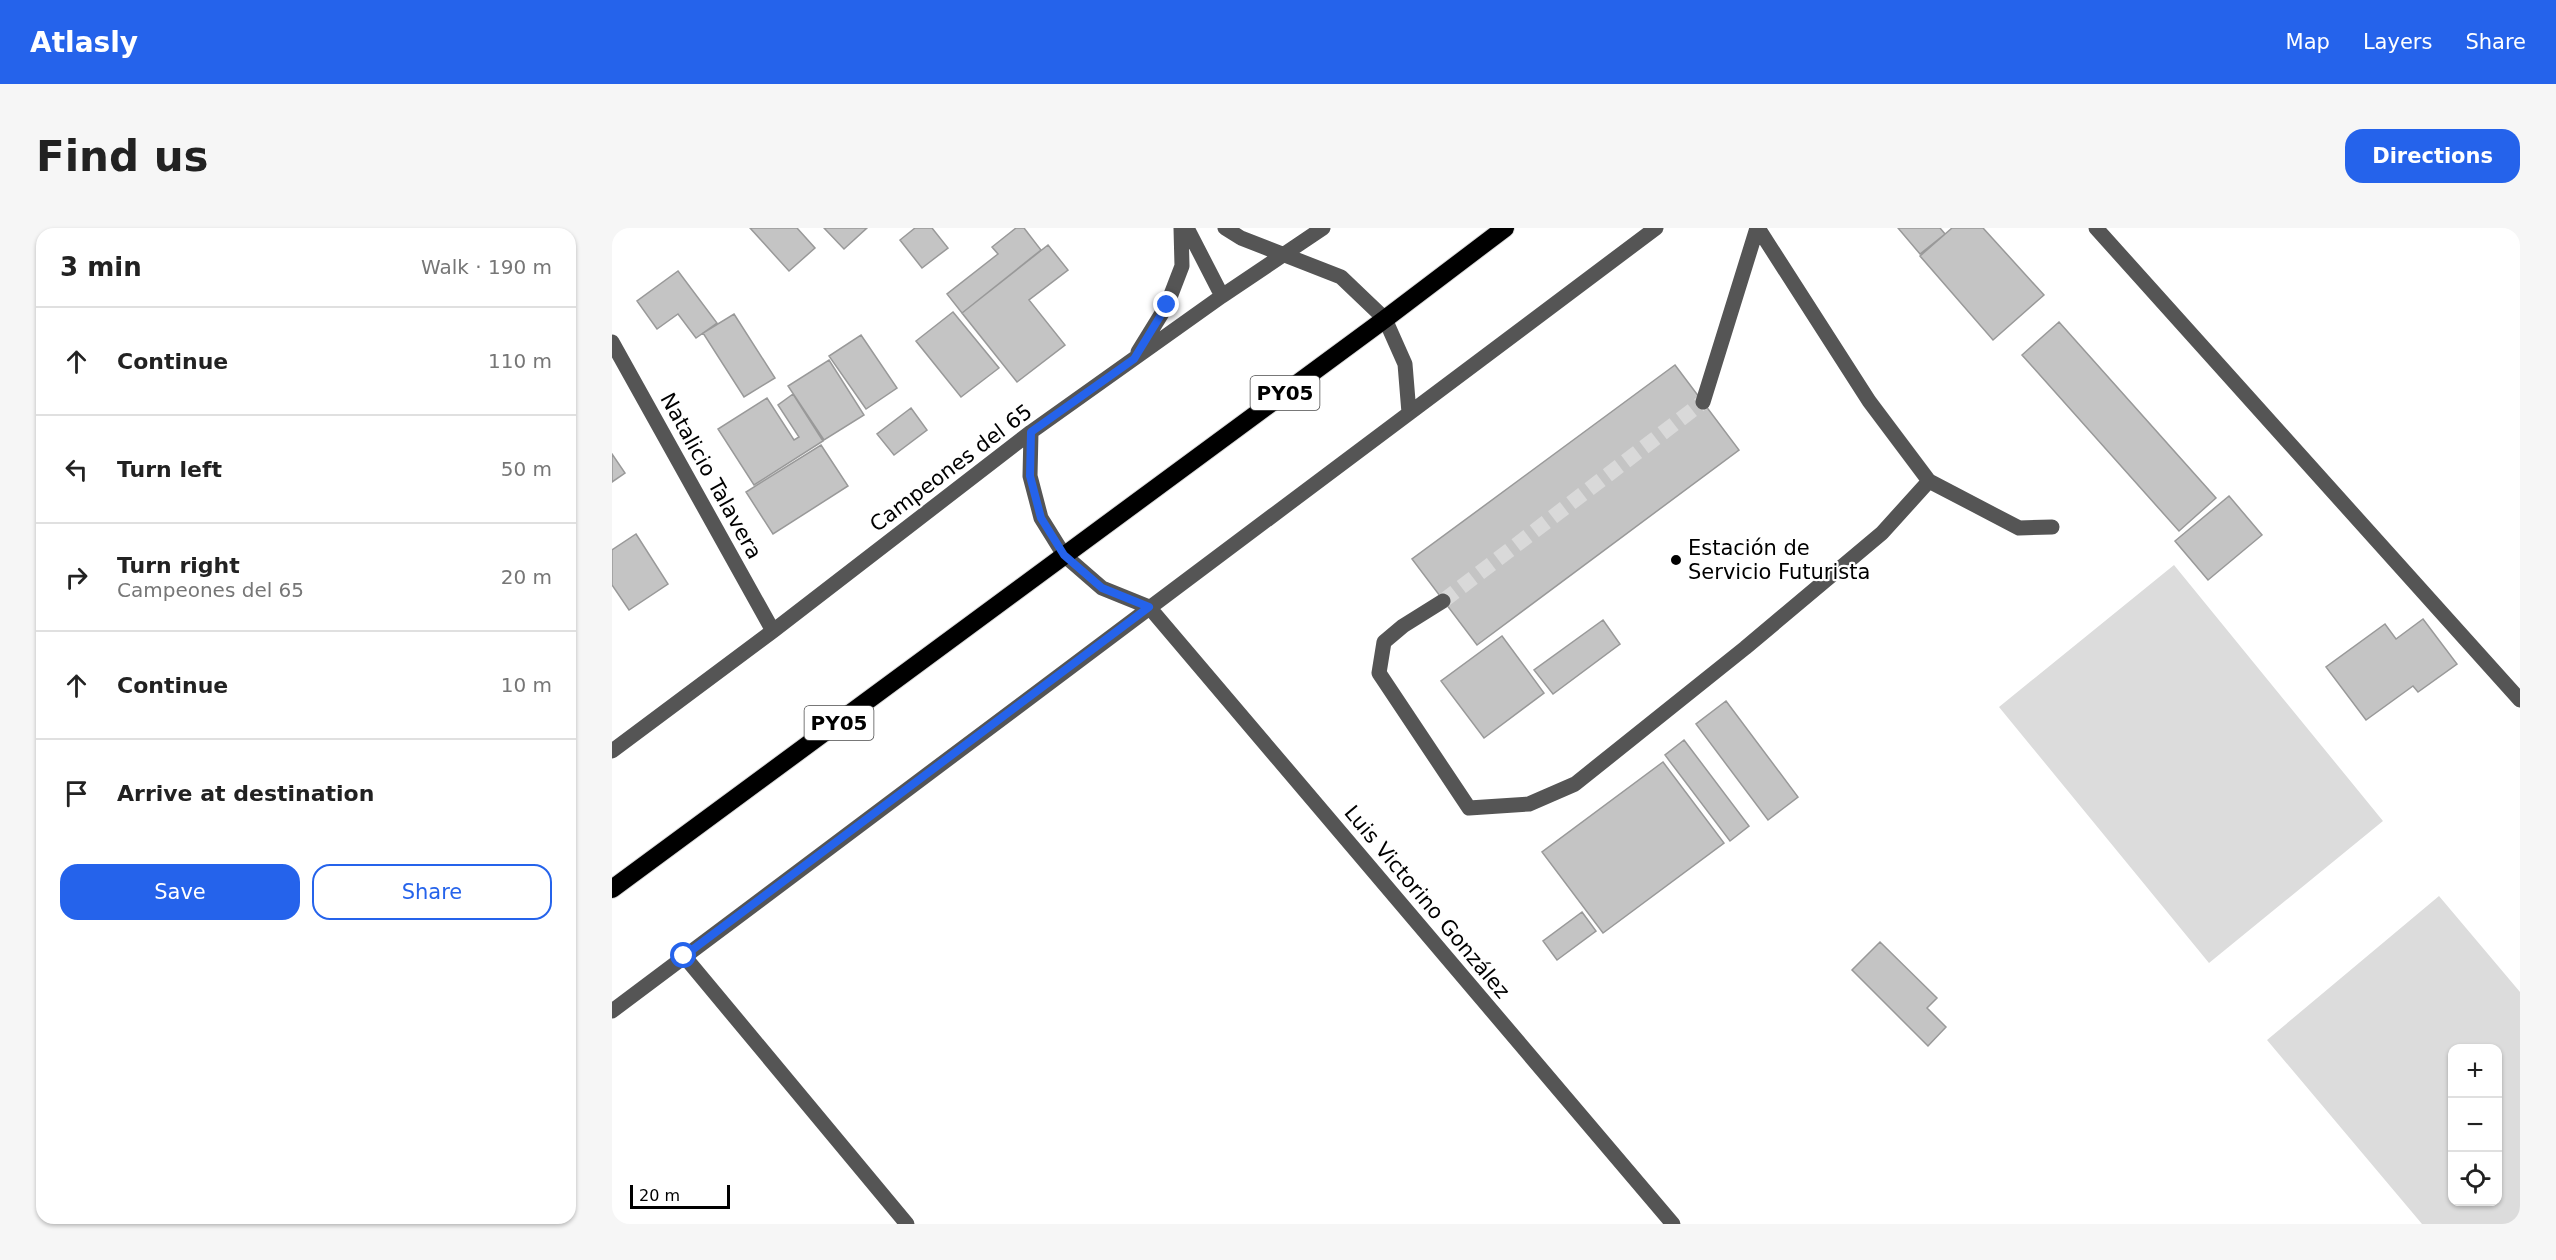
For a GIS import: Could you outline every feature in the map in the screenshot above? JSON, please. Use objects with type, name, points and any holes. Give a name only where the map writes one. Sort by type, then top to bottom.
[{"type":"highway","name":"PY05","points":[[612,889],[1505,228]]},
{"type":"street","points":[[1134,359],[1167,305],[1182,266],[1181,228]]},
{"type":"street","points":[[1187,228],[1222,296]]},
{"type":"street","points":[[1225,228],[1240,238],[1341,277],[1385,319],[1405,364],[1409,413]]},
{"type":"street","name":"Campeones del 65","points":[[612,751],[773,631],[1031,432],[1222,296],[1323,228]]},
{"type":"street","points":[[612,1011],[1656,228]]},
{"type":"street","points":[[1703,402],[1758,228]]},
{"type":"street","points":[[1758,228],[1869,401],[1929,481],[2019,528],[2052,527]]},
{"type":"street","points":[[2096,228],[2520,700]]},
{"type":"street","name":"Natalicio Talavera","points":[[612,342],[773,631]]},
{"type":"street","points":[[1031,432],[1030,476],[1041,518],[1064,555],[1102,588],[1149,607]]},
{"type":"street","points":[[1443,601],[1403,626],[1384,642],[1379,673],[1469,808],[1529,804],[1575,784],[1736,655],[1882,533],[1929,481]]},
{"type":"street","name":"Luis Victorino González","points":[[1149,607],[1673,1224]]},
{"type":"street","points":[[684,956],[907,1224]]},
{"type":"shaded area","points":[[2174,565],[2383,821],[2209,963],[1999,707]]},
{"type":"shaded area","points":[[2439,896],[2520,992],[2520,1224],[2422,1224],[2267,1040]]},
{"type":"building","points":[[750,228],[797,228],[815,248],[789,271]]},
{"type":"building","points":[[824,228],[867,228],[844,249]]},
{"type":"building","points":[[915,228],[932,228],[948,248],[922,268],[900,240]]},
{"type":"building","points":[[1016,228],[1024,228],[1041,250],[962,313],[947,294],[998,254],[992,247]]},
{"type":"building","points":[[1898,228],[1940,228],[1945,234],[1920,254]]},
{"type":"building","points":[[1952,228],[1983,228],[2044,295],[1993,340],[1920,256]]},
{"type":"building","points":[[1048,245],[1068,270],[1029,300],[1065,345],[1017,382],[962,313]]},
{"type":"building","points":[[678,271],[717,323],[696,338],[678,314],[657,329],[637,301]]},
{"type":"building","points":[[953,312],[999,368],[961,397],[916,341]]},
{"type":"building","points":[[734,314],[775,378],[744,397],[703,333]]},
{"type":"building","points":[[2059,322],[2216,498],[2179,531],[2022,355]]},
{"type":"building","points":[[861,335],[897,388],[866,409],[829,356]]},
{"type":"building","points":[[829,360],[864,415],[824,440],[788,386]]},
{"type":"building","points":[[1675,365],[1739,450],[1477,645],[1412,559]]},
{"type":"building","points":[[793,394],[823,441],[754,485],[718,429],[767,398],[794,440],[799,437],[778,405]]},
{"type":"building","points":[[911,408],[927,430],[894,455],[877,434]]},
{"type":"building","points":[[821,445],[848,486],[773,534],[746,492]]},
{"type":"building","points":[[612,454],[625,473],[612,482]]},
{"type":"building","points":[[2229,496],[2262,535],[2208,580],[2175,541]]},
{"type":"building","points":[[636,534],[668,584],[629,610],[612,585],[612,550]]},
{"type":"building","points":[[2423,619],[2457,664],[2418,692],[2413,686],[2366,720],[2326,667],[2385,624],[2396,639]]},
{"type":"building","points":[[1603,620],[1620,644],[1553,694],[1534,670]]},
{"type":"building","points":[[1502,636],[1544,693],[1484,738],[1441,681]]},
{"type":"building","points":[[1726,701],[1798,797],[1768,820],[1696,724]]},
{"type":"building","points":[[1684,740],[1749,826],[1730,841],[1665,755]]},
{"type":"building","points":[[1663,762],[1724,843],[1603,933],[1542,852]]},
{"type":"building","points":[[1582,912],[1596,931],[1557,960],[1543,941]]},
{"type":"building","points":[[1880,942],[1937,998],[1927,1008],[1946,1027],[1928,1046],[1852,970]]},
{"type":"tunnel","points":[[1443,601],[1703,402]]},
{"type":"place","name":"Estación de Servicio Futurista","points":[[1676,560]]},
{"type":"route","points":[[684,956],[1149,607],[1102,588],[1064,555],[1041,518],[1030,476],[1031,432],[1134,359],[1167,305]]}]
